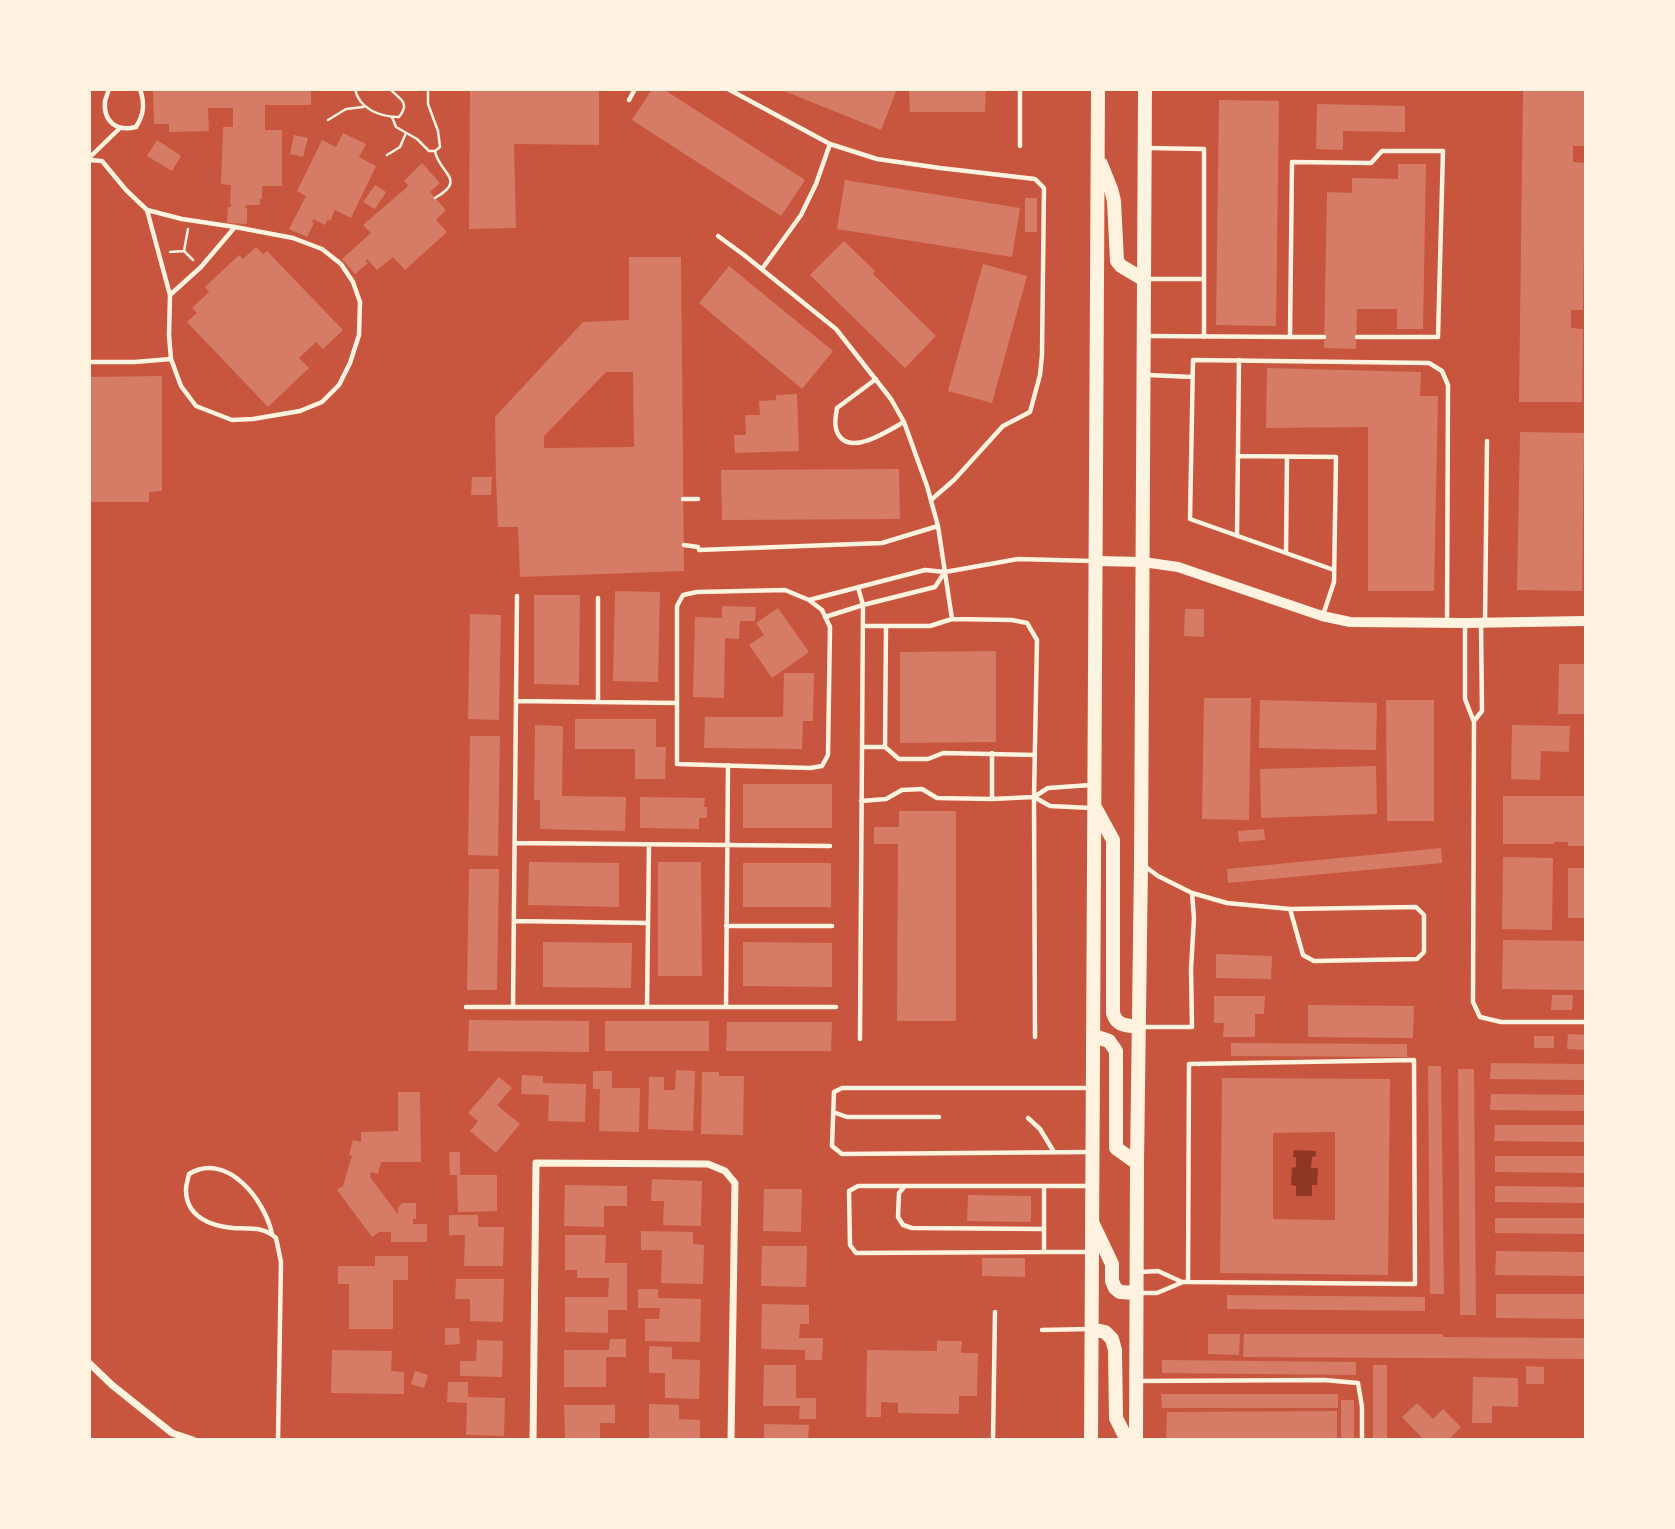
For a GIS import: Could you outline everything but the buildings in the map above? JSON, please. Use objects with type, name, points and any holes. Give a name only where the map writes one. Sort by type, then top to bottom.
[{"type":"main road","points":[[1091,1440],[1098,89]]},
{"type":"main road","points":[[1136,1440],[1142,864],[1144,89]]},
{"type":"main road","points":[[1098,156],[1114,201],[1117,261],[1143,279]]},
{"type":"main road","points":[[1095,808],[1113,840],[1113,1013],[1118,1023],[1139,1027]]},
{"type":"main road","points":[[1094,1036],[1109,1041],[1116,1051],[1116,1148],[1137,1163]]},
{"type":"main road","points":[[1093,1223],[1112,1264],[1112,1281],[1115,1288],[1120,1292],[1136,1293]]},
{"type":"main road","points":[[1091,1329],[1105,1332],[1112,1339],[1115,1350],[1116,1419],[1127,1440]]},
{"type":"street","points":[[1097,561],[1143,562],[1178,567],[1322,616],[1350,622],[1586,621]]},
{"type":"street","points":[[533,1440],[536,1163],[549,1163],[708,1164],[725,1171],[735,1183],[731,1440]]},
{"type":"street","points":[[89,1363],[172,1433],[193,1440]]},
{"type":"lane","points":[[109,89],[105,102],[107,116],[112,125],[128,129],[136,127],[141,118],[144,106],[140,89]]},
{"type":"lane","points":[[629,100],[635,89]]},
{"type":"lane","points":[[729,89],[830,144],[877,159],[1035,179],[1044,188],[1042,355],[1040,375],[1030,412],[1003,426],[954,481],[931,500]]},
{"type":"lane","points":[[1020,89],[1020,146]]},
{"type":"lane","points":[[89,159],[120,128]]},
{"type":"lane","points":[[762,269],[801,215],[816,184],[830,144]]},
{"type":"lane","points":[[1144,148],[1204,149],[1204,337]]},
{"type":"lane","points":[[1290,337],[1293,162],[1371,163],[1382,151],[1443,151],[1438,337],[1357,337]]},
{"type":"lane","points":[[89,159],[102,162],[146,210],[170,295],[171,359],[181,386],[196,405],[232,420],[275,417],[322,402],[339,385],[359,335],[360,302],[353,282],[341,264],[322,249],[293,239],[146,210]]},
{"type":"lane","points":[[170,295],[201,267],[235,226]]},
{"type":"lane","points":[[718,236],[836,329],[891,399],[904,422],[931,500],[952,619]]},
{"type":"lane","points":[[1143,279],[1203,279]]},
{"type":"lane","points":[[1143,337],[1324,337]]},
{"type":"lane","points":[[89,362],[171,359]]},
{"type":"lane","points":[[1237,536],[1239,359]]},
{"type":"lane","points":[[1334,570],[1190,519],[1193,360],[1429,363],[1442,371],[1448,385],[1447,623]]},
{"type":"lane","points":[[1144,375],[1192,377]]},
{"type":"lane","points":[[876,379],[837,408],[837,435],[846,443],[861,444],[904,422]]},
{"type":"lane","points":[[1474,722],[1482,711],[1486,441]]},
{"type":"lane","points":[[1238,456],[1335,457],[1334,582],[1322,616]]},
{"type":"lane","points":[[1286,553],[1287,457]]},
{"type":"lane","points":[[683,499],[698,499]]},
{"type":"lane","points":[[684,545],[699,549],[882,543],[937,526]]},
{"type":"lane","points":[[809,600],[925,570],[945,572],[1018,559],[1097,561]]},
{"type":"lane","points":[[825,617],[935,587],[945,572]]},
{"type":"lane","points":[[858,587],[863,605],[860,1039]]},
{"type":"lane","points":[[785,590],[809,600],[822,610],[830,627],[828,755],[822,766],[810,768],[677,764],[677,606],[683,595],[697,592],[785,590]]},
{"type":"lane","points":[[513,1007],[517,596]]},
{"type":"lane","points":[[598,598],[598,702]]},
{"type":"lane","points":[[863,626],[930,626],[952,619],[1012,620],[1027,623],[1037,640],[1034,797],[1035,1037]]},
{"type":"lane","points":[[1465,623],[1465,699],[1474,722],[1473,1002],[1480,1017],[1501,1022],[1586,1022]]},
{"type":"lane","points":[[885,747],[886,626]]},
{"type":"lane","points":[[516,701],[677,703]]},
{"type":"lane","points":[[862,747],[885,747],[899,759],[929,759],[943,753],[1035,755]]},
{"type":"lane","points":[[992,753],[992,799]]},
{"type":"lane","points":[[726,1007],[728,765]]},
{"type":"lane","points":[[861,801],[886,799],[902,790],[922,789],[937,797],[992,799],[1034,797],[1048,788],[1096,785]]},
{"type":"lane","points":[[1034,797],[1050,806],[1095,808]]},
{"type":"lane","points":[[515,843],[830,846]]},
{"type":"lane","points":[[647,1007],[649,845]]},
{"type":"lane","points":[[1142,864],[1158,876],[1192,893],[1227,903],[1290,909],[1416,907],[1424,915],[1424,952],[1417,959],[1314,961],[1303,955],[1290,909]]},
{"type":"lane","points":[[1139,1027],[1192,1027],[1192,893]]},
{"type":"lane","points":[[514,921],[648,923]]},
{"type":"lane","points":[[726,926],[832,926]]},
{"type":"lane","points":[[466,1007],[836,1007]]},
{"type":"lane","points":[[1136,1272],[1158,1271],[1186,1282],[1415,1284],[1414,1060],[1189,1064],[1186,1282]]},
{"type":"lane","points":[[1094,1088],[842,1088],[834,1092],[832,1146],[842,1154],[1094,1152]]},
{"type":"lane","points":[[834,1112],[847,1117],[939,1117]]},
{"type":"lane","points":[[1028,1118],[1040,1129],[1054,1152]]},
{"type":"lane","points":[[272,1234],[261,1205],[230,1172],[212,1166],[189,1174],[186,1190],[189,1208],[200,1218],[215,1225],[252,1227],[276,1237],[281,1262],[278,1440]]},
{"type":"lane","points":[[1091,1252],[856,1253],[850,1245],[849,1191],[858,1186],[1093,1186]]},
{"type":"lane","points":[[905,1186],[899,1193],[898,1217],[903,1225],[912,1228],[1044,1228]]},
{"type":"lane","points":[[1044,1186],[1044,1252]]},
{"type":"lane","points":[[1136,1293],[1157,1293],[1186,1282]]},
{"type":"lane","points":[[993,1440],[995,1312]]},
{"type":"lane","points":[[1042,1330],[1091,1329]]},
{"type":"lane","points":[[1136,1381],[1324,1380],[1358,1383],[1362,1407],[1362,1440]]},
{"type":"path","points":[[355,89],[365,106],[379,114],[399,117],[404,107],[403,101],[390,89]]},
{"type":"path","points":[[392,117],[396,127],[417,139],[429,151],[435,151],[440,147],[438,131],[428,104],[428,89]]},
{"type":"path","points":[[328,120],[346,109],[365,106]]},
{"type":"path","points":[[387,155],[400,147],[406,134]]},
{"type":"path","points":[[435,151],[451,186],[435,198]]},
{"type":"path","points":[[189,220],[184,251],[201,267]]},
{"type":"shaded area","points":[[1294,1150],[1316,1151],[1316,1156],[1312,1157],[1311,1168],[1318,1168],[1317,1185],[1312,1185],[1312,1196],[1296,1196],[1296,1186],[1291,1185],[1292,1168],[1296,1167]]}]
